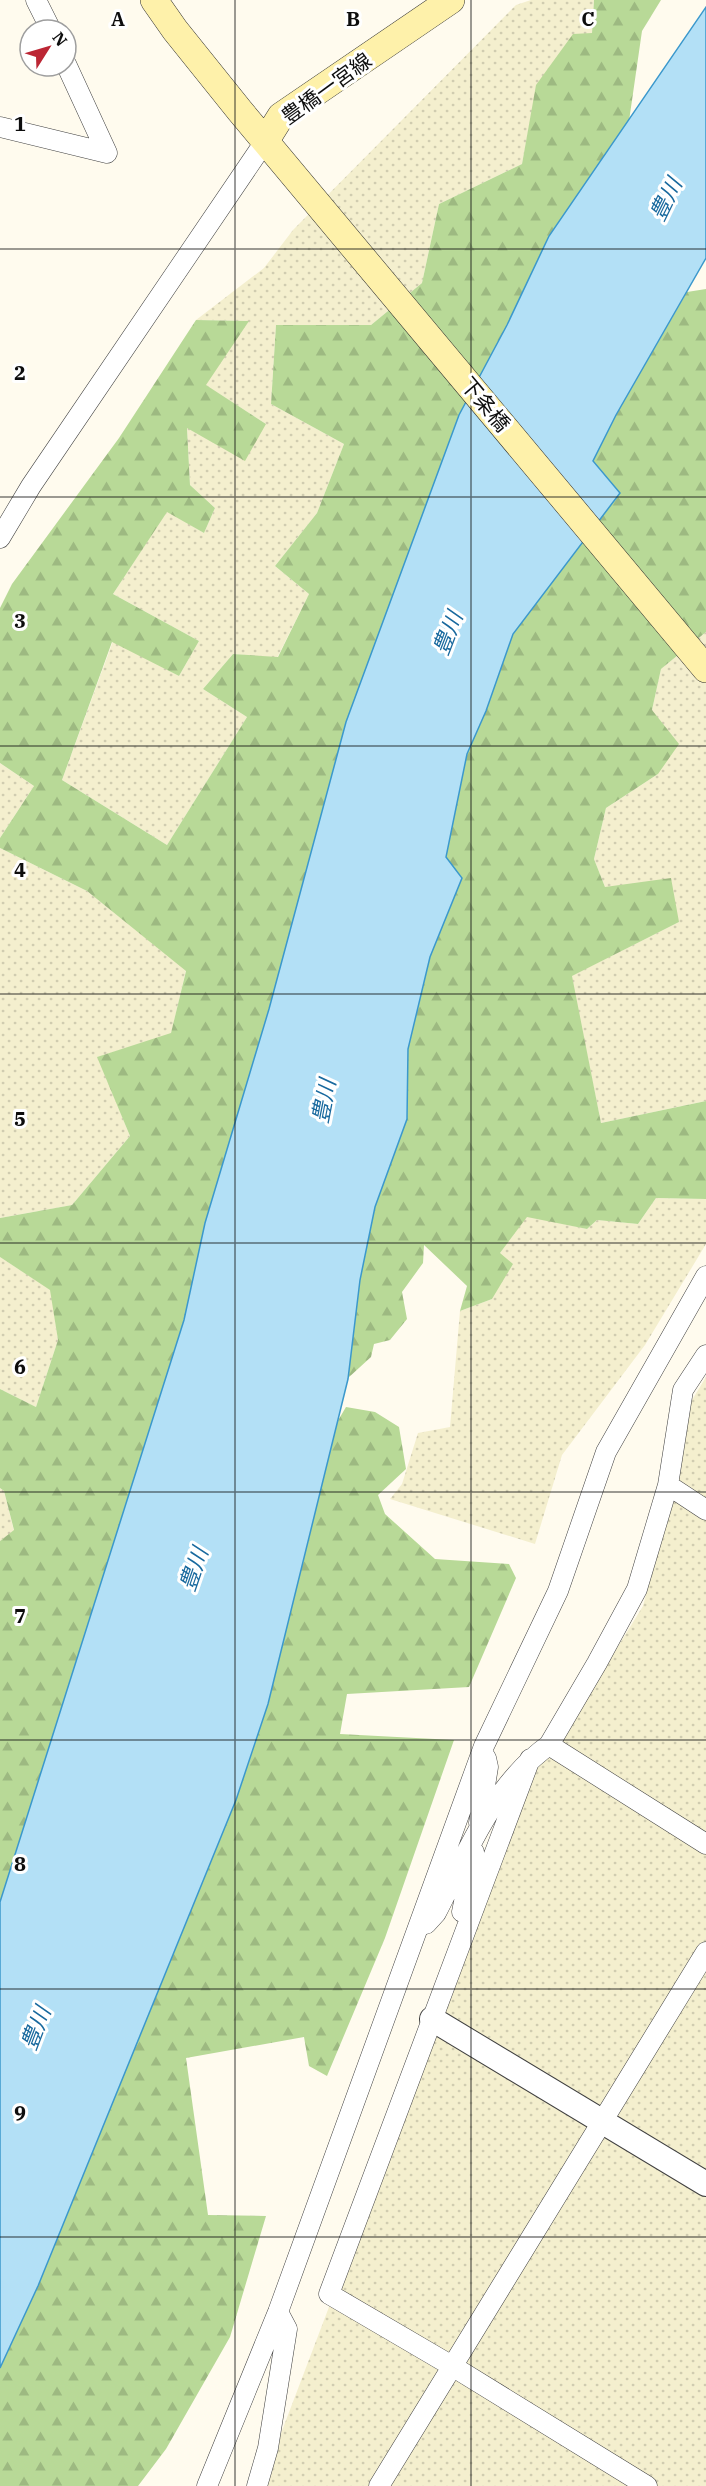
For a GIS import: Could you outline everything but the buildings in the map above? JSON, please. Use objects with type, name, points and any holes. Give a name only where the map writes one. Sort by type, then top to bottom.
[{"type":"main road","name":"豊橋一宮線","points":[[154,0],[182,39],[266,140],[281,116],[451,0]]},
{"type":"main road","name":"下条橋","points":[[266,140],[706,669]]},
{"type":"street","points":[[36,0],[45,18]]},
{"type":"street","points":[[2,122],[106,153],[72,78]]},
{"type":"street","points":[[0,538],[31,486],[266,140]]},
{"type":"street","points":[[207,2486],[278,2312],[484,1746],[558,1591],[606,1452],[706,1276]]},
{"type":"street","points":[[415,1935],[436,1912],[478,1831],[509,1781],[530,1759],[549,1745],[637,1589],[668,1485],[683,1390],[706,1354]]},
{"type":"street","points":[[668,1485],[706,1510]]},
{"type":"street","points":[[549,1745],[706,1844]]},
{"type":"street","points":[[452,1967],[488,1767],[484,1746]]},
{"type":"street","points":[[530,1759],[329,2294],[452,2366],[647,2486]]},
{"type":"street","points":[[379,2486],[706,1952]]},
{"type":"street","points":[[432,2019],[706,2184]]},
{"type":"street","points":[[256,2486],[268,2448],[287,2329],[278,2312]]},
{"type":"shaded area","points":[[531,0],[594,0],[592,33],[537,85],[522,164],[439,204],[422,283],[371,325],[276,325],[271,404],[344,444],[317,513],[275,566],[309,594],[277,658],[233,654],[203,689],[247,717],[167,845],[62,780],[113,641],[179,676],[199,641],[113,594],[167,511],[204,533],[215,508],[190,485],[187,427],[266,424],[205,385],[248,321],[196,320],[264,268],[293,230],[516,5]]},
{"type":"shaded area","points":[[706,632],[706,1101],[601,1123],[571,976],[679,922],[605,887],[594,859],[606,808],[658,774],[652,710],[661,669]]},
{"type":"shaded area","points":[[0,763],[34,786],[0,838]]},
{"type":"shaded area","points":[[0,848],[87,891],[186,970],[171,1034],[98,1057],[130,1136],[72,1205],[0,1218]]},
{"type":"shaded area","points":[[656,1198],[706,1199],[706,1244],[645,1345],[562,1455],[535,1544],[390,1499],[402,1484],[418,1433],[450,1427],[460,1311],[492,1299],[500,1253],[527,1216],[587,1229],[597,1220],[638,1224]]},
{"type":"shaded area","points":[[0,1257],[51,1290],[58,1340],[36,1407],[0,1389]]},
{"type":"shaded area","points":[[706,1377],[706,2486],[261,2486],[435,2028],[530,1770],[562,1737],[643,1606],[669,1504],[689,1405]]},
{"type":"shaded area","points":[[0,1488],[4,1491],[14,1531],[0,1541]]},
{"type":"green space","points":[[594,0],[661,0],[642,31],[629,121],[549,236],[507,325],[459,415],[269,1009],[205,1223],[184,1320],[0,1902],[0,1541],[14,1530],[4,1491],[0,1488],[0,1389],[36,1407],[58,1340],[50,1290],[0,1257],[0,1218],[72,1205],[130,1136],[97,1057],[171,1033],[186,971],[87,891],[0,848],[0,838],[34,786],[0,763],[0,608],[12,584],[119,438],[196,320],[249,321],[206,385],[266,424],[245,461],[187,428],[190,485],[215,508],[204,533],[167,512],[113,594],[199,641],[179,676],[112,642],[62,780],[167,845],[247,717],[203,689],[233,654],[278,657],[309,594],[275,566],[317,513],[344,444],[271,404],[276,325],[371,325],[422,283],[439,204],[522,164],[536,85],[573,34],[592,33]]},
{"type":"green space","points":[[706,289],[706,632],[661,669],[652,710],[679,744],[658,774],[606,808],[594,859],[605,887],[671,878],[679,922],[572,976],[601,1123],[706,1101],[706,1199],[656,1198],[638,1224],[597,1220],[587,1229],[527,1217],[500,1253],[513,1264],[492,1299],[460,1311],[467,1286],[424,1245],[423,1263],[402,1292],[407,1319],[390,1340],[374,1344],[371,1357],[348,1378],[360,1280],[375,1207],[407,1119],[408,1049],[430,957],[462,878],[446,857],[467,754],[486,711],[513,634],[619,493],[593,461],[616,415],[687,292]]},
{"type":"green space","points":[[346,1407],[375,1412],[399,1427],[406,1469],[378,1495],[385,1514],[435,1559],[509,1564],[516,1578],[469,1687],[347,1694],[340,1734],[454,1740],[385,1938],[327,2076],[309,2066],[304,2037],[186,2058],[208,2215],[266,2216],[230,2337],[166,2449],[138,2486],[0,2486],[0,2368],[38,2286],[236,1800],[268,1704],[336,1424]]},
{"type":"water","name":"豊川","points":[[706,7],[706,258],[616,415],[593,461],[620,493],[513,634],[486,711],[467,754],[446,857],[462,878],[430,957],[408,1049],[407,1119],[375,1207],[360,1280],[348,1379],[268,1704],[236,1800],[38,2286],[0,2368],[0,1902],[184,1320],[205,1223],[269,1009],[346,722],[459,415],[507,325],[549,236]]}]
